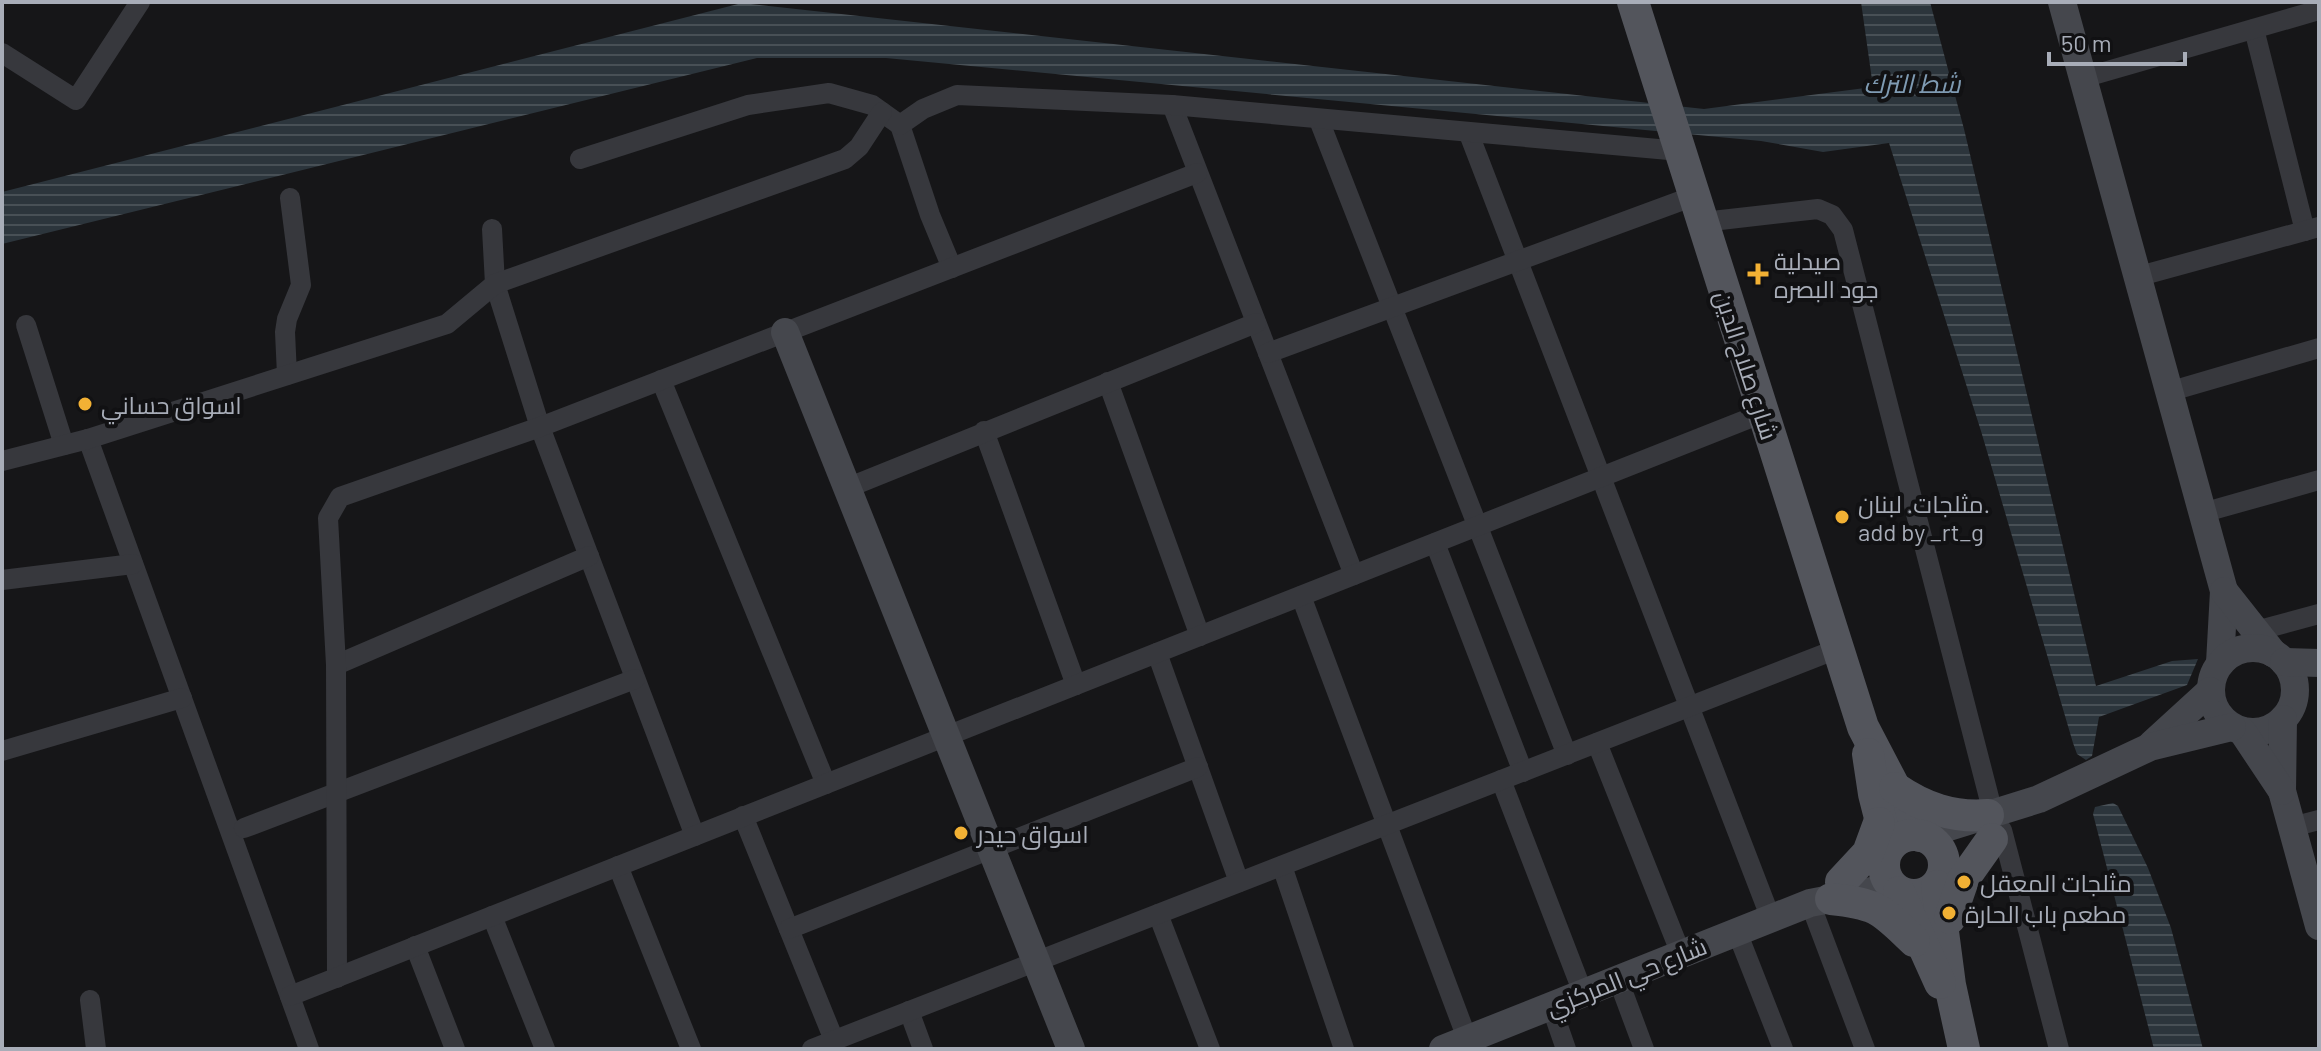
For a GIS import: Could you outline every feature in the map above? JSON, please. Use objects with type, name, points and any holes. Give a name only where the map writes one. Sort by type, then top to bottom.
[{"type":"main road","name":"شارع صلاح الدين","points":[[1633,2],[1888,802],[1891,872],[1935,950],[1960,1034]]},
{"type":"main road","points":[[1913,800],[1942,812],[1994,824],[1959,890],[1935,950],[1878,909],[1827,895],[1868,853],[1888,802],[1913,800]]},
{"type":"main road","name":"شارع صلاح الدين","points":[[1888,802],[1920,836]]},
{"type":"main road","points":[[1920,836],[1928,838],[1941,851],[1944,868],[1938,885],[1923,895],[1906,895],[1891,872],[1902,837],[1920,836]]},
{"type":"main road","name":"شارع صلاح الدين","points":[[1935,950],[1938,885]]},
{"type":"street","points":[[2,53],[76,100],[140,2]]},
{"type":"street","points":[[2062,2],[2224,591],[2220,663]]},
{"type":"street","points":[[2083,78],[2319,10]]},
{"type":"street","points":[[2136,277],[2312,229],[2254,29]]},
{"type":"street","points":[[580,159],[748,105],[829,93],[872,105],[900,125],[930,215],[952,268]]},
{"type":"street","points":[[900,125],[923,109],[957,95],[1172,105],[1680,151]]},
{"type":"street","points":[[1172,105],[1354,575]]},
{"type":"street","points":[[2,461],[88,439],[447,324],[495,284],[845,159],[859,147],[882,112]]},
{"type":"street","points":[[1319,120],[1567,755]]},
{"type":"street","points":[[1469,134],[1771,919]]},
{"type":"street","points":[[337,978],[336,665],[328,518],[340,497],[540,427],[1197,173]]},
{"type":"street","points":[[287,375],[287,319],[301,285],[290,198]]},
{"type":"street","points":[[1268,353],[1518,261],[1698,209],[1818,209],[1832,215],[1843,230],[1994,824],[2059,1049]]},
{"type":"street","points":[[492,229],[495,284],[540,427],[695,836]]},
{"type":"street","points":[[847,488],[1256,323]]},
{"type":"street","points":[[26,325],[64,445]]},
{"type":"street","points":[[785,332],[1071,1049]]},
{"type":"street","points":[[2168,392],[2319,348]]},
{"type":"street","points":[[661,380],[826,784]]},
{"type":"street","points":[[1108,382],[1200,636]]},
{"type":"street","points":[[290,996],[1763,413]]},
{"type":"street","points":[[984,431],[1076,685]]},
{"type":"street","points":[[88,439],[309,1049]]},
{"type":"street","points":[[2202,513],[2319,480]]},
{"type":"street","points":[[1435,543],[1523,772]]},
{"type":"street","points":[[336,665],[589,556]]},
{"type":"street","points":[[2,580],[133,564]]},
{"type":"street","points":[[2224,591],[2292,675],[2295,689],[2288,711],[2282,791]]},
{"type":"street","points":[[1301,596],[1388,824],[1460,1046]]},
{"type":"street","points":[[2271,649],[2319,614]]},
{"type":"street","points":[[2319,663],[2271,649],[2244,648],[2231,653],[2220,663],[2214,671],[2210,691],[2216,712],[2237,729],[2306,824],[2319,926]]},
{"type":"street","points":[[812,1049],[1837,649]]},
{"type":"street","points":[[1157,653],[1239,882]]},
{"type":"street","points":[[244,828],[635,679]]},
{"type":"street","points":[[1938,885],[1994,824],[2039,799],[2150,747],[2237,729],[2264,730],[2319,689]]},
{"type":"street","points":[[2150,747],[2210,691]]},
{"type":"street","points":[[2,751],[182,698]]},
{"type":"street","points":[[1597,743],[1681,954]]},
{"type":"street","points":[[789,929],[1198,767]]},
{"type":"street","points":[[1501,780],[1583,993]]},
{"type":"street","points":[[743,816],[834,1040]]},
{"type":"street","points":[[1920,836],[1994,824]]},
{"type":"street","points":[[618,866],[691,1049]]},
{"type":"street","points":[[1282,866],[1344,1049]]},
{"type":"street","name":"شارع حي المركزي","points":[[1460,1046],[1583,993],[1891,872]]},
{"type":"street","points":[[1827,895],[1865,1049]]},
{"type":"street","points":[[1158,914],[1210,1049]]},
{"type":"street","points":[[492,916],[545,1049]]},
{"type":"street","points":[[1737,932],[1783,1049]]},
{"type":"street","points":[[415,946],[455,1049]]},
{"type":"street","points":[[1618,979],[1644,1049]]},
{"type":"street","points":[[90,1000],[96,1049]]},
{"type":"street","points":[[1551,1006],[1566,1049]]},
{"type":"street","points":[[909,1011],[923,1049]]},
{"type":"water","name":"شط الترك","points":[[1861,2],[1930,2],[1964,129],[2096,686],[2172,661],[2198,659],[2187,685],[2099,717],[2092,756],[2086,760],[2077,754],[2073,743],[1981,431],[1889,143],[1823,152],[1761,141],[886,58],[757,58],[2,244],[2,192],[742,3],[1704,109],[1873,87]]},
{"type":"water","points":[[2113,803],[2118,806],[2148,868],[2171,928],[2203,1049],[2154,1049],[2093,814],[2095,807]]},
{"type":"place","name":"صيدلية جود البصره","points":[[1758,274]]},
{"type":"place","name":"اسواق حساني","points":[[85,404]]},
{"type":"place","name":"مثلجات. لبنان. add by _rt_g","points":[[1842,517]]},
{"type":"place","name":"اسواق حيدر","points":[[961,833]]},
{"type":"place","name":"مثلجات المعقل","points":[[1964,882]]},
{"type":"place","name":"مطعم باب الحارة","points":[[1949,913]]}]
